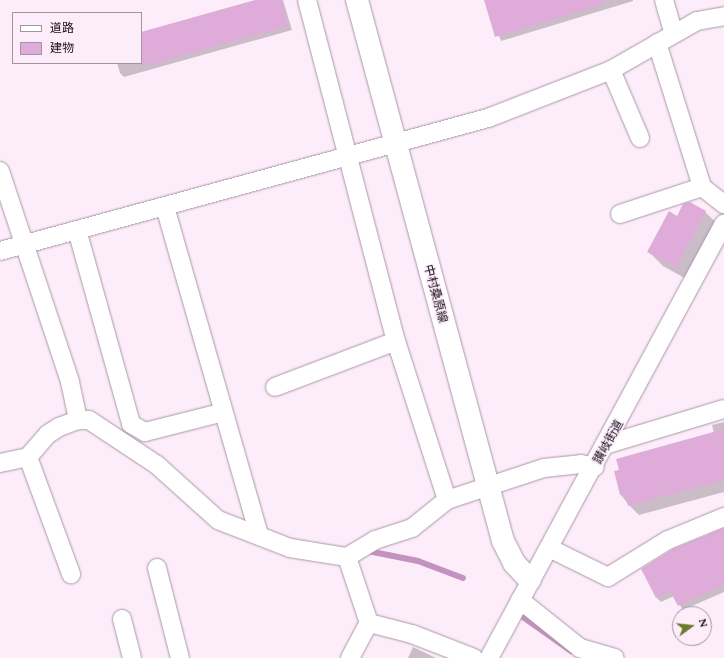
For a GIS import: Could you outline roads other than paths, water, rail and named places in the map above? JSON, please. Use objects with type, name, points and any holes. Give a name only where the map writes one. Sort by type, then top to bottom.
[{"type":"street","points":[[307,0],[396,341],[447,500]]},
{"type":"street","name":"中村桑原線","points":[[357,0],[394,143],[503,540],[514,563],[530,580]]},
{"type":"street","points":[[664,0],[673,32]]},
{"type":"street","points":[[0,251],[164,207],[348,154],[488,118],[611,70],[673,32],[697,20],[724,16]]},
{"type":"street","points":[[657,43],[702,187],[724,204]]},
{"type":"street","points":[[611,70],[640,138]]},
{"type":"street","points":[[0,171],[70,382],[78,420]]},
{"type":"street","points":[[620,214],[702,187]]},
{"type":"street","points":[[164,207],[259,534]]},
{"type":"street","name":"讃岐街道","points":[[489,658],[530,580],[608,444],[723,226]]},
{"type":"street","points":[[77,230],[131,424],[145,432],[224,412]]},
{"type":"street","points":[[275,387],[396,341]]},
{"type":"street","points":[[608,444],[724,409]]},
{"type":"street","points":[[0,463],[28,456],[48,434],[78,420],[89,420],[117,435],[157,465],[218,520],[259,534],[290,548],[346,557],[375,540],[412,528],[447,500],[544,468],[581,464],[595,467]]},
{"type":"street","points":[[28,456],[70,574]]},
{"type":"street","points":[[549,548],[608,576],[668,540],[724,517]]},
{"type":"street","points":[[346,557],[369,623],[350,658]]},
{"type":"street","points":[[157,568],[180,658]]},
{"type":"street","points":[[520,600],[580,648],[615,658]]},
{"type":"street","points":[[122,619],[132,658]]},
{"type":"street","points":[[369,623],[412,634],[474,658]]},
{"type":"waterway","points":[[368,551],[418,561],[463,578]]},
{"type":"waterway","points":[[523,617],[571,651]]}]
